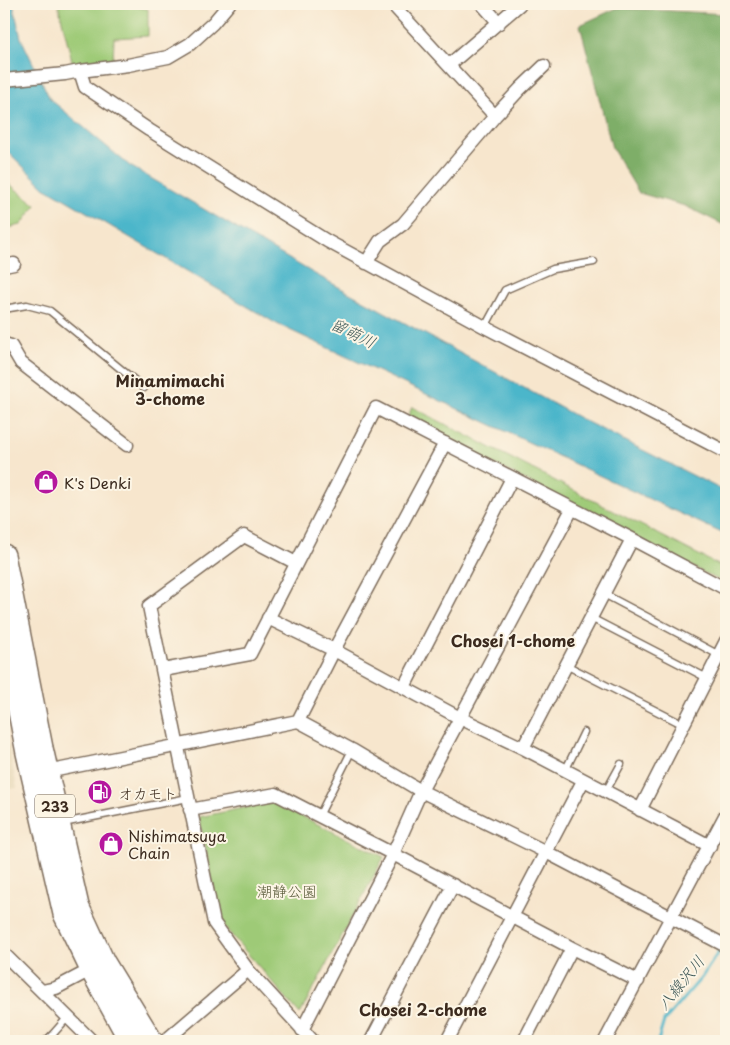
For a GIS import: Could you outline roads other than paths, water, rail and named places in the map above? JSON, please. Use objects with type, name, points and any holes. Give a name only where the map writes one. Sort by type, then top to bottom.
[{"type":"highway","name":"233","points":[[4,555],[64,914],[97,966],[152,1041]]},
{"type":"highway","name":"233","points":[[4,633],[40,773],[59,824],[78,906],[97,966],[130,1041]]},
{"type":"street","points":[[4,80],[65,74],[168,57],[190,44],[230,4]]},
{"type":"street","points":[[392,4],[495,116]]},
{"type":"street","points":[[482,4],[499,23]]},
{"type":"street","points":[[449,65],[520,4]]},
{"type":"street","points":[[366,263],[380,241],[403,224],[495,116],[544,66]]},
{"type":"street","points":[[80,71],[85,87],[158,136],[318,236],[485,328],[726,452]]},
{"type":"street","points":[[4,344],[11,346],[22,362],[127,445]]},
{"type":"street","points":[[162,670],[250,654],[376,408],[726,589]]},
{"type":"street","points":[[298,721],[444,443]]},
{"type":"street","points":[[404,687],[512,478]]},
{"type":"street","points":[[302,1030],[394,854],[421,790],[572,509]]},
{"type":"street","points":[[296,563],[244,536],[149,606],[214,923],[248,970],[313,1041]]},
{"type":"street","points":[[523,748],[632,539]]},
{"type":"street","points":[[268,618],[334,650],[460,718],[523,748],[710,846]]},
{"type":"street","points":[[640,810],[726,640]]},
{"type":"street","points":[[40,773],[298,721],[421,790],[546,852],[726,946]]},
{"type":"street","points":[[446,1041],[583,781]]},
{"type":"street","points":[[190,810],[276,794],[638,981]]},
{"type":"street","points":[[605,1041],[726,814]]},
{"type":"street","points":[[371,1041],[452,885]]},
{"type":"street","points":[[524,1041],[572,948]]},
{"type":"street","points":[[4,954],[92,1041]]},
{"type":"street","points":[[42,991],[56,988],[97,966]]},
{"type":"street","points":[[164,1041],[248,970]]},
{"type":"lane","points":[[485,328],[504,290],[553,269],[594,262]]},
{"type":"lane","points":[[4,309],[27,305],[50,310],[144,388]]},
{"type":"lane","points":[[604,594],[719,655]]},
{"type":"lane","points":[[591,618],[707,678]]},
{"type":"lane","points":[[566,665],[684,725]]},
{"type":"lane","points":[[565,771],[584,732]]},
{"type":"lane","points":[[318,816],[352,750]]},
{"type":"lane","points":[[606,792],[621,764]]},
{"type":"lane","points":[[59,824],[188,798]]},
{"type":"lane","points":[[46,1041],[68,1017]]},
{"type":"water","name":"留萌川","points":[[4,4],[13,4],[21,38],[50,99],[130,166],[313,273],[583,420],[726,492],[726,535],[277,324],[44,187],[4,148]]},
{"type":"waterway","name":"八線沢川","points":[[658,1041],[664,1021],[702,977],[721,948]]},
{"type":"place","name":"K's Denki","points":[[46,482]]},
{"type":"place","name":"オカモト","points":[[100,792]]},
{"type":"place","name":"Nishimatsuya Chain","points":[[111,844]]},
{"type":"district","name":"Minamimachi 3-chome","points":[[170,389]]},
{"type":"district","name":"Chosei 1-chome","points":[[513,640]]},
{"type":"district","name":"Chosei 2-chome","points":[[423,1009]]},
{"type":"park label","name":"潮静公園","points":[[287,890]]}]
